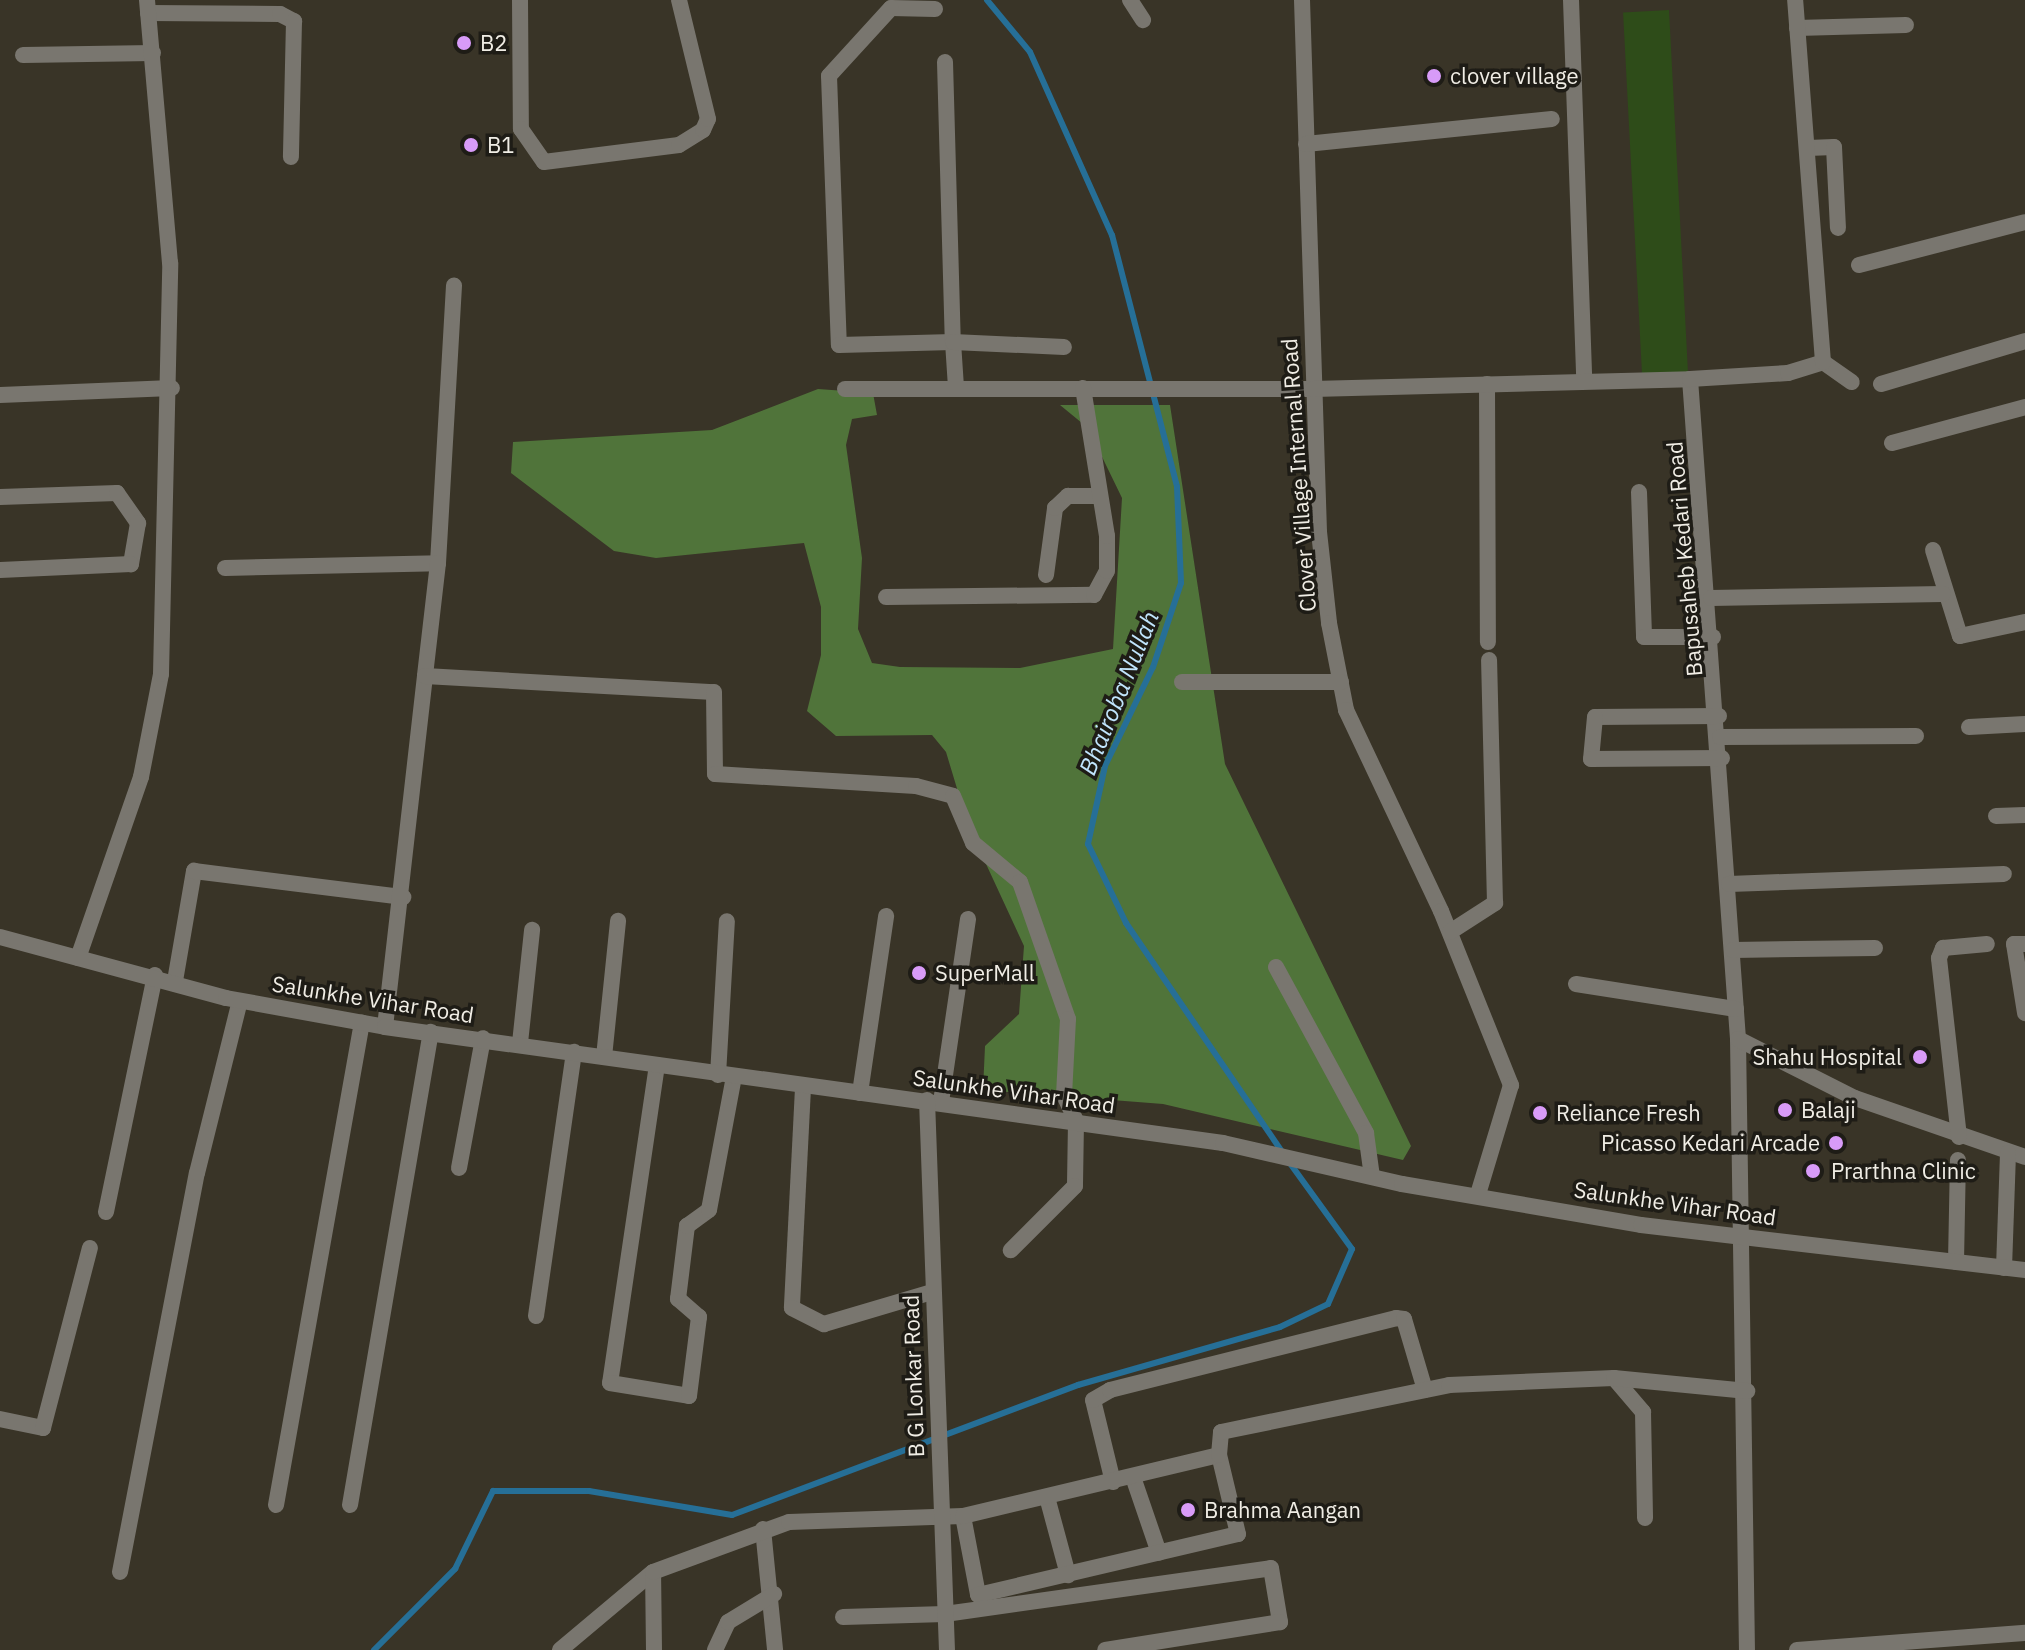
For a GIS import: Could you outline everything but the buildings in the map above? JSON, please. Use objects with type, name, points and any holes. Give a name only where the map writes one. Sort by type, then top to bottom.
[{"type":"street","points":[[520,0],[521,129],[544,162],[679,145],[703,130],[708,119],[679,0]]},
{"type":"street","points":[[1130,0],[1143,20]]},
{"type":"street","name":"Clover Village Internal Road","points":[[1302,0],[1319,532],[1341,682],[1346,710],[1450,932],[1511,1085],[1478,1194]]},
{"type":"street","points":[[1571,0],[1584,381]]},
{"type":"street","points":[[1795,0],[1823,362]]},
{"type":"street","points":[[78,958],[141,777],[161,674],[172,388],[153,53],[147,7],[280,14],[294,21],[291,157]]},
{"type":"street","points":[[935,9],[891,8],[829,76],[839,345],[953,342],[1064,347]]},
{"type":"street","points":[[1797,28],[1906,25]]},
{"type":"street","points":[[23,55],[153,53]]},
{"type":"street","points":[[945,62],[956,387]]},
{"type":"street","points":[[1306,144],[1552,119]]},
{"type":"street","points":[[1808,148],[1834,147],[1838,228]]},
{"type":"street","points":[[1859,265],[2025,222]]},
{"type":"street","points":[[385,1027],[403,897],[438,563],[454,285]]},
{"type":"street","points":[[1881,384],[2025,341]]},
{"type":"street","points":[[845,389],[1313,389],[1690,379],[1788,373],[1823,362]]},
{"type":"street","points":[[1823,362],[1852,382]]},
{"type":"street","name":"Bapusaheb Kedari Road","points":[[1690,379],[1711,598],[1738,1039],[1746,1233],[1747,1650]]},
{"type":"street","points":[[1487,384],[1488,642]]},
{"type":"street","points":[[0,395],[172,388]]},
{"type":"street","points":[[886,597],[1094,595],[1107,571],[1100,496],[1083,388]]},
{"type":"street","points":[[1892,443],[2025,407]]},
{"type":"street","points":[[1639,492],[1644,637],[1713,637]]},
{"type":"street","points":[[0,497],[117,493],[138,523],[131,564],[0,570]]},
{"type":"street","points":[[1046,575],[1055,508],[1068,496],[1100,496]]},
{"type":"street","points":[[138,523],[168,521]]},
{"type":"street","points":[[1933,550],[1943,594],[1960,636],[2025,622]]},
{"type":"street","points":[[225,568],[438,563]]},
{"type":"street","points":[[1711,598],[1943,594]]},
{"type":"street","points":[[1450,932],[1495,903],[1489,660]]},
{"type":"street","points":[[425,676],[714,692],[715,774],[916,786],[953,796],[973,843],[1020,882],[1068,1019],[1064,1095],[1076,1121],[1075,1186],[1011,1250]]},
{"type":"street","points":[[1182,682],[1341,682]]},
{"type":"street","points":[[1719,716],[1595,717],[1591,759],[1722,758]]},
{"type":"street","points":[[1969,727],[2025,724]]},
{"type":"street","points":[[1720,737],[1916,736]]},
{"type":"street","points":[[1996,816],[2025,815]]},
{"type":"street","points":[[175,981],[194,871],[403,897]]},
{"type":"street","points":[[1729,884],[2004,874]]},
{"type":"street","points":[[860,1093],[886,916]]},
{"type":"street","name":"B G Lonkar Road","points":[[947,1650],[932,1292],[934,1101],[968,919]]},
{"type":"street","points":[[604,1057],[618,921]]},
{"type":"street","points":[[657,1065],[610,1383],[689,1396],[699,1317],[678,1299],[687,1226],[709,1210],[726,1076],[727,921]]},
{"type":"street","points":[[520,1043],[532,930]]},
{"type":"street","name":"Salunkhe Vihar Road","points":[[0,937],[155,975],[240,1001],[385,1027],[520,1043],[803,1088],[934,1101],[1223,1143],[1372,1177],[1641,1225],[1746,1233],[2025,1270]]},
{"type":"street","points":[[1959,1137],[1939,958],[1943,948],[1987,944]]},
{"type":"street","points":[[2025,944],[2014,944],[2025,1013]]},
{"type":"street","points":[[1733,950],[1875,948]]},
{"type":"street","points":[[1276,967],[1366,1133],[1372,1177]]},
{"type":"street","points":[[106,1212],[155,975]]},
{"type":"street","points":[[1576,984],[1736,1009]]},
{"type":"street","points":[[120,1572],[197,1173],[240,1001]]},
{"type":"street","points":[[276,1505],[362,1023]]},
{"type":"street","points":[[350,1505],[431,1032]]},
{"type":"street","points":[[459,1168],[483,1038]]},
{"type":"street","points":[[1738,1039],[1855,1098],[1959,1137],[2025,1157]]},
{"type":"street","points":[[536,1316],[574,1052]]},
{"type":"street","points":[[803,1088],[792,1308],[824,1324],[932,1292]]},
{"type":"street","points":[[2004,1268],[2008,1153]]},
{"type":"street","points":[[1956,1262],[1958,1160]]},
{"type":"street","points":[[0,1419],[43,1428],[90,1248]]},
{"type":"street","points":[[1113,1482],[1093,1400],[1110,1390],[1396,1318],[1404,1319],[1425,1390]]},
{"type":"street","points":[[1614,1378],[1643,1412],[1645,1518]]},
{"type":"street","points":[[963,1516],[976,1594],[1068,1575],[1241,1532],[1219,1455],[1221,1432],[1425,1390],[1614,1378],[1747,1391]]},
{"type":"street","points":[[560,1650],[653,1572],[763,1529],[963,1516],[1219,1455]]},
{"type":"street","points":[[1133,1477],[1159,1553]]},
{"type":"street","points":[[1047,1497],[1068,1575]]},
{"type":"street","points":[[763,1529],[774,1594],[775,1650]]},
{"type":"street","points":[[843,1617],[945,1614],[1271,1568],[1280,1622],[1105,1650]]},
{"type":"street","points":[[653,1572],[654,1650]]},
{"type":"street","points":[[715,1650],[728,1622],[774,1594]]},
{"type":"street","points":[[1797,1650],[2025,1633]]},
{"type":"green space","points":[[1669,10],[1688,379],[1642,382],[1623,12]]},
{"type":"green space","points":[[818,389],[873,393],[877,415],[852,419],[846,445],[862,558],[858,629],[872,663],[900,667],[1020,668],[1113,649],[1122,498],[1088,428],[1060,405],[1170,405],[1225,764],[1411,1146],[1403,1160],[1163,1104],[983,1090],[985,1046],[1019,1014],[1024,946],[968,825],[946,752],[932,735],[836,736],[807,711],[821,655],[821,607],[804,543],[656,558],[614,551],[511,473],[513,442],[712,430]]},
{"type":"waterway","name":"Bhairoba Nullah","points":[[987,0],[1030,52],[1112,235],[1177,487],[1181,583],[1153,667],[1105,766],[1088,844],[1126,923],[1283,1153]]},
{"type":"waterway","points":[[374,1650],[455,1569],[493,1491],[589,1491],[732,1515],[1078,1385],[1280,1327],[1328,1304],[1352,1249],[1289,1162]]},
{"type":"place","name":"B2","points":[[464,43]]},
{"type":"place","name":"clover village","points":[[1434,76]]},
{"type":"place","name":"B1","points":[[471,145]]},
{"type":"place","name":"SuperMall","points":[[919,973]]},
{"type":"place","name":"Shahu Hospital","points":[[1920,1057]]},
{"type":"place","name":"Balaji","points":[[1785,1110]]},
{"type":"place","name":"Reliance Fresh","points":[[1540,1113]]},
{"type":"place","name":"Picasso Kedari Arcade","points":[[1836,1143]]},
{"type":"place","name":"Prarthna Clinic","points":[[1813,1171]]},
{"type":"place","name":"Brahma Aangan","points":[[1188,1510]]}]
